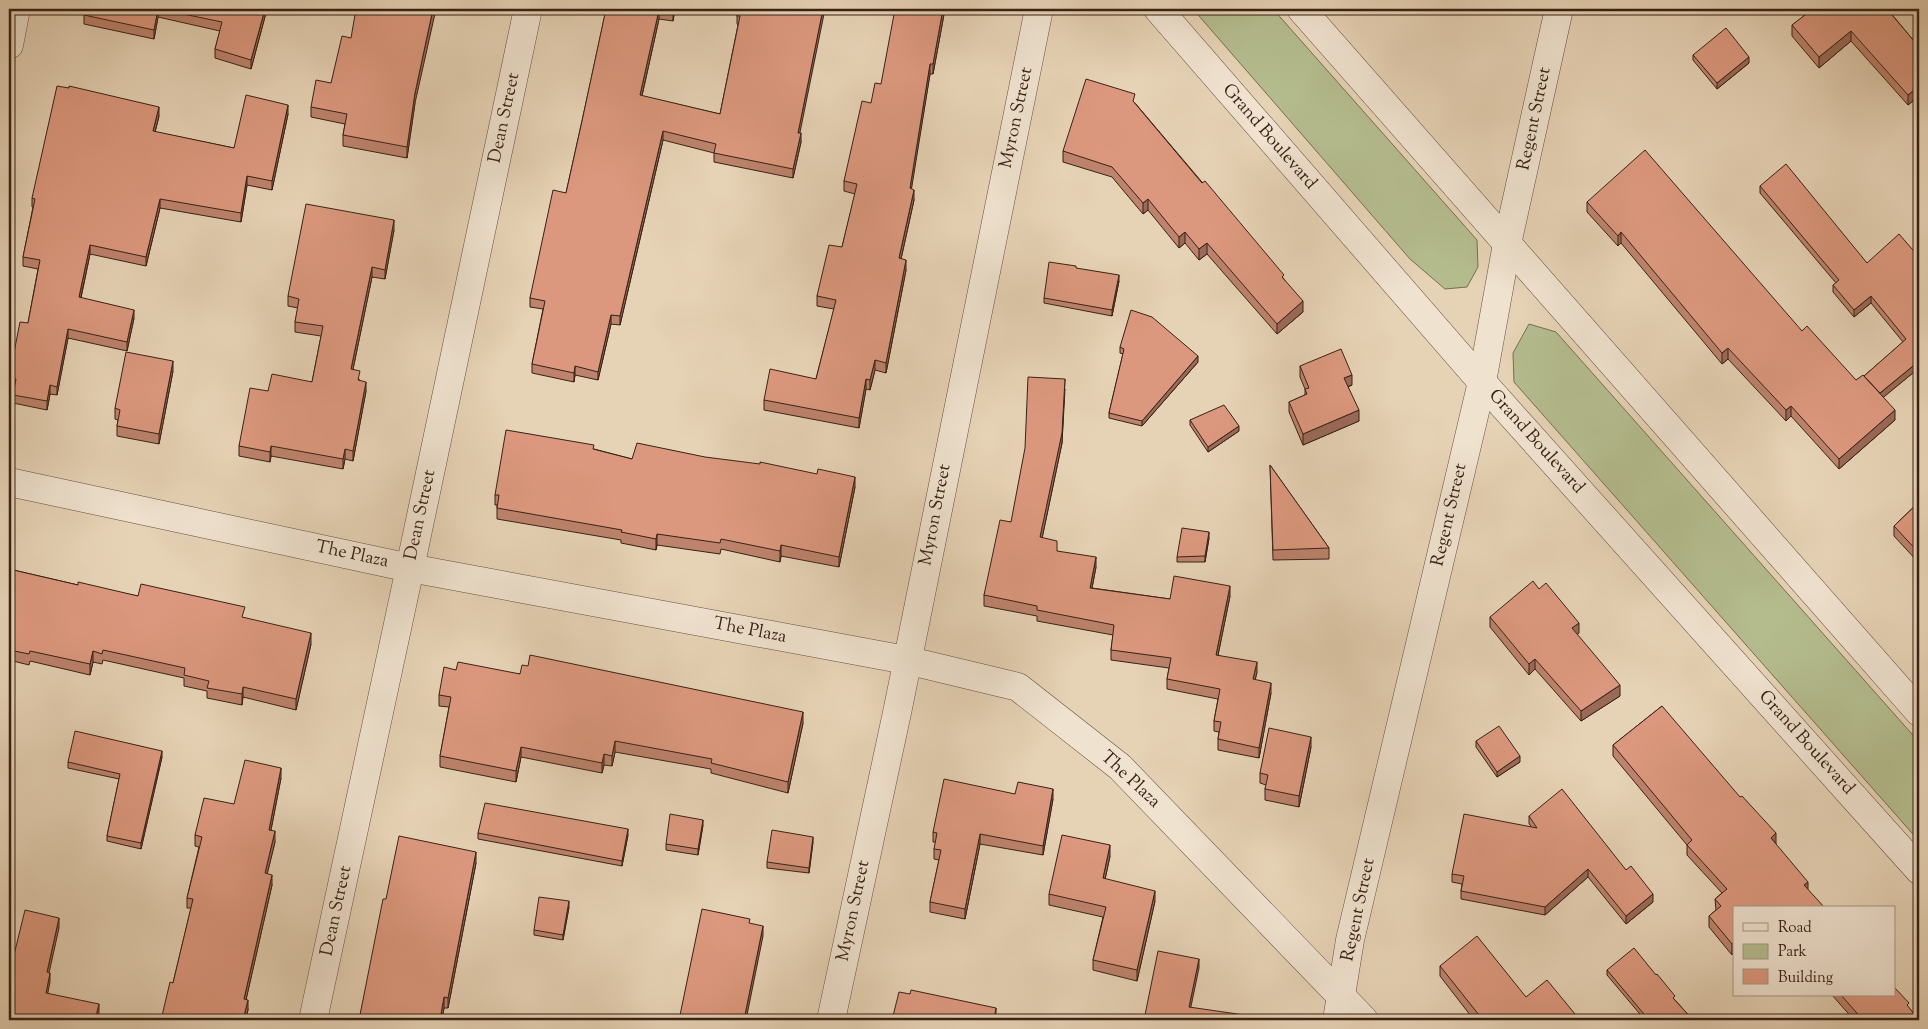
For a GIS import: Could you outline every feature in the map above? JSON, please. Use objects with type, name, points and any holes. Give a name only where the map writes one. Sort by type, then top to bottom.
[{"type":"street","points":[[9,45],[16,9]]},
{"type":"street","name":"Dean Street","points":[[313,1020],[528,9]]},
{"type":"street","name":"Myron Street","points":[[831,1020],[1039,9]]},
{"type":"street","name":"Grand Boulevard","points":[[1158,9],[1482,382],[1919,870]]},
{"type":"street","points":[[1301,9],[1919,712]]},
{"type":"street","name":"Regent Street","points":[[1340,1008],[1350,940],[1482,382],[1507,244],[1558,9]]},
{"type":"street","name":"The Plaza","points":[[9,482],[410,568],[906,660],[1018,687],[1120,767],[1340,1008],[1364,1020]]},
{"type":"green space","points":[[1193,9],[1273,9],[1477,240],[1478,267],[1467,287],[1445,289],[1410,259]]},
{"type":"green space","points":[[1529,324],[1556,332],[1919,742],[1919,841],[1514,382],[1513,353]]},
{"type":"building","points":[[86,9],[158,9],[154,30],[84,15]]},
{"type":"building","points":[[159,9],[265,9],[251,60],[215,49],[222,22]]},
{"type":"building","points":[[356,9],[433,9],[415,93],[407,147],[343,135],[347,114],[311,107],[316,80],[331,83],[342,36],[351,38]]},
{"type":"building","points":[[606,9],[673,9],[673,12],[659,10],[640,95],[720,114],[740,16],[737,16],[738,9],[823,9],[798,133],[801,133],[793,169],[714,153],[716,144],[663,131],[620,316],[611,315],[598,372],[575,366],[574,373],[532,364],[545,301],[530,298],[553,190],[566,193]]},
{"type":"building","points":[[895,9],[943,9],[933,64],[930,64],[910,188],[914,190],[899,258],[906,260],[886,363],[875,360],[870,380],[866,379],[859,418],[764,400],[770,369],[816,379],[836,300],[817,296],[829,245],[842,247],[857,184],[844,181],[862,101],[871,103],[875,83],[881,84]]},
{"type":"building","points":[[1806,9],[1887,9],[1919,47],[1919,86],[1908,95],[1851,31],[1819,57],[1792,25],[1809,12]]},
{"type":"building","points":[[1726,28],[1749,57],[1717,83],[1693,55]]},
{"type":"building","points":[[1086,79],[1135,94],[1133,101],[1202,183],[1205,181],[1284,275],[1282,277],[1303,301],[1277,324],[1207,243],[1199,249],[1185,232],[1179,237],[1148,199],[1143,203],[1112,167],[1063,151]]},
{"type":"building","points":[[57,86],[69,88],[69,86],[159,107],[153,131],[234,148],[246,95],[288,105],[272,181],[247,176],[241,213],[160,199],[146,257],[90,245],[79,297],[134,310],[127,342],[68,329],[57,387],[50,385],[47,401],[13,395],[16,379],[9,378],[20,322],[28,323],[40,260],[23,257],[35,199],[32,198]]},
{"type":"building","points":[[1645,150],[1802,331],[1807,326],[1856,380],[1863,375],[1895,410],[1839,459],[1791,406],[1786,410],[1728,348],[1722,353],[1621,232],[1618,236],[1587,202]]},
{"type":"building","points":[[1786,164],[1867,263],[1899,234],[1919,257],[1919,361],[1880,393],[1864,376],[1906,339],[1871,296],[1854,310],[1833,285],[1839,280],[1760,186]]},
{"type":"building","points":[[306,204],[394,220],[385,270],[372,267],[351,369],[360,371],[358,380],[366,382],[353,451],[345,449],[343,459],[271,446],[270,452],[239,446],[250,388],[268,391],[272,374],[312,382],[323,326],[295,322],[299,299],[288,296]]},
{"type":"building","points":[[1049,262],[1119,275],[1112,310],[1044,298]]},
{"type":"building","points":[[1131,310],[1152,317],[1198,356],[1142,421],[1109,413],[1124,349],[1120,347]]},
{"type":"building","points":[[1341,349],[1352,375],[1344,378],[1359,410],[1303,434],[1289,402],[1307,394],[1305,389],[1309,388],[1300,366]]},
{"type":"building","points":[[126,352],[173,361],[159,434],[117,426],[120,410],[115,408]]},
{"type":"building","points":[[1028,377],[1065,379],[1062,433],[1040,537],[1057,541],[1057,551],[1096,557],[1090,588],[1170,599],[1174,576],[1230,586],[1216,655],[1257,662],[1253,679],[1271,683],[1259,748],[1218,739],[1221,722],[1214,721],[1220,689],[1167,679],[1171,658],[1111,650],[1114,625],[1037,610],[1037,606],[984,595],[1000,520],[1011,522],[1025,448]]},
{"type":"building","points":[[1224,405],[1239,426],[1208,447],[1190,420]]},
{"type":"building","points":[[506,430],[594,445],[593,449],[632,459],[637,443],[705,457],[760,464],[760,462],[817,474],[818,469],[855,477],[839,557],[781,545],[780,551],[721,539],[720,543],[657,534],[656,539],[621,532],[622,530],[497,508],[499,495],[495,495]]},
{"type":"building","points":[[1270,465],[1329,548],[1273,550]]},
{"type":"building","points":[[1919,502],[1919,553],[1894,526]]},
{"type":"building","points":[[1182,528],[1209,532],[1205,556],[1177,557]]},
{"type":"building","points":[[9,569],[78,585],[78,582],[138,596],[141,584],[245,607],[242,617],[311,633],[296,699],[243,687],[242,694],[207,688],[209,681],[184,675],[185,668],[103,650],[102,654],[93,651],[90,664],[30,651],[29,654],[9,650]]},
{"type":"building","points":[[1533,581],[1539,589],[1546,583],[1579,623],[1572,628],[1620,685],[1581,711],[1535,659],[1529,664],[1490,617]]},
{"type":"building","points":[[530,655],[803,712],[788,782],[711,763],[712,759],[615,741],[612,756],[604,754],[602,763],[521,747],[516,771],[440,756],[451,697],[439,695],[444,667],[456,670],[458,662],[520,674],[522,665],[528,666]]},
{"type":"building","points":[[1662,706],[1740,797],[1742,796],[1776,833],[1771,838],[1808,882],[1804,885],[1823,906],[1733,906],[1732,944],[1709,916],[1721,906],[1715,899],[1727,889],[1687,845],[1692,840],[1613,745]]},
{"type":"building","points":[[1499,726],[1520,756],[1497,772],[1476,741]]},
{"type":"building","points":[[1269,728],[1311,737],[1299,796],[1265,789],[1268,775],[1260,773]]},
{"type":"building","points":[[75,731],[162,751],[141,843],[107,836],[120,774],[68,762]]},
{"type":"building","points":[[245,760],[281,768],[269,830],[275,831],[265,873],[272,875],[244,999],[248,1000],[243,1020],[161,1020],[170,982],[173,983],[193,899],[187,898],[202,837],[195,835],[204,798],[234,804]]},
{"type":"building","points":[[944,779],[1015,794],[1018,782],[1053,789],[1043,846],[980,834],[965,909],[930,902],[941,850],[934,849],[937,833],[933,832]]},
{"type":"building","points":[[1562,789],[1626,870],[1631,866],[1653,894],[1626,916],[1588,869],[1545,907],[1461,891],[1464,876],[1452,874],[1464,814],[1537,828],[1529,816]]},
{"type":"building","points":[[485,803],[628,829],[622,861],[478,833]]},
{"type":"building","points":[[670,814],[703,820],[698,849],[666,844]]},
{"type":"building","points":[[772,830],[813,837],[809,868],[767,862]]},
{"type":"building","points":[[1062,835],[1110,845],[1103,878],[1155,891],[1137,970],[1093,960],[1106,907],[1049,894]]},
{"type":"building","points":[[399,836],[476,852],[448,998],[444,997],[440,1020],[359,1020],[383,899],[386,899]]},
{"type":"building","points":[[539,897],[569,901],[563,935],[534,930]]},
{"type":"building","points":[[702,909],[750,919],[749,923],[763,926],[744,1020],[679,1020]]},
{"type":"building","points":[[25,910],[59,918],[47,972],[50,973],[46,993],[99,1004],[95,1020],[9,1020],[9,954],[14,955]]},
{"type":"building","points":[[1477,936],[1526,997],[1547,980],[1575,1014],[1568,1020],[1483,1020],[1440,966]]},
{"type":"building","points":[[1634,948],[1675,996],[1673,998],[1693,1020],[1649,1020],[1607,970]]},
{"type":"building","points":[[1158,951],[1199,959],[1189,1007],[1265,1018],[1265,1020],[1144,1020]]},
{"type":"building","points":[[1896,989],[1909,1003],[1907,1005],[1919,1020],[1863,1020],[1842,996],[1896,996]]},
{"type":"building","points":[[911,990],[996,1008],[994,1020],[892,1020],[899,992],[910,994]]}]
